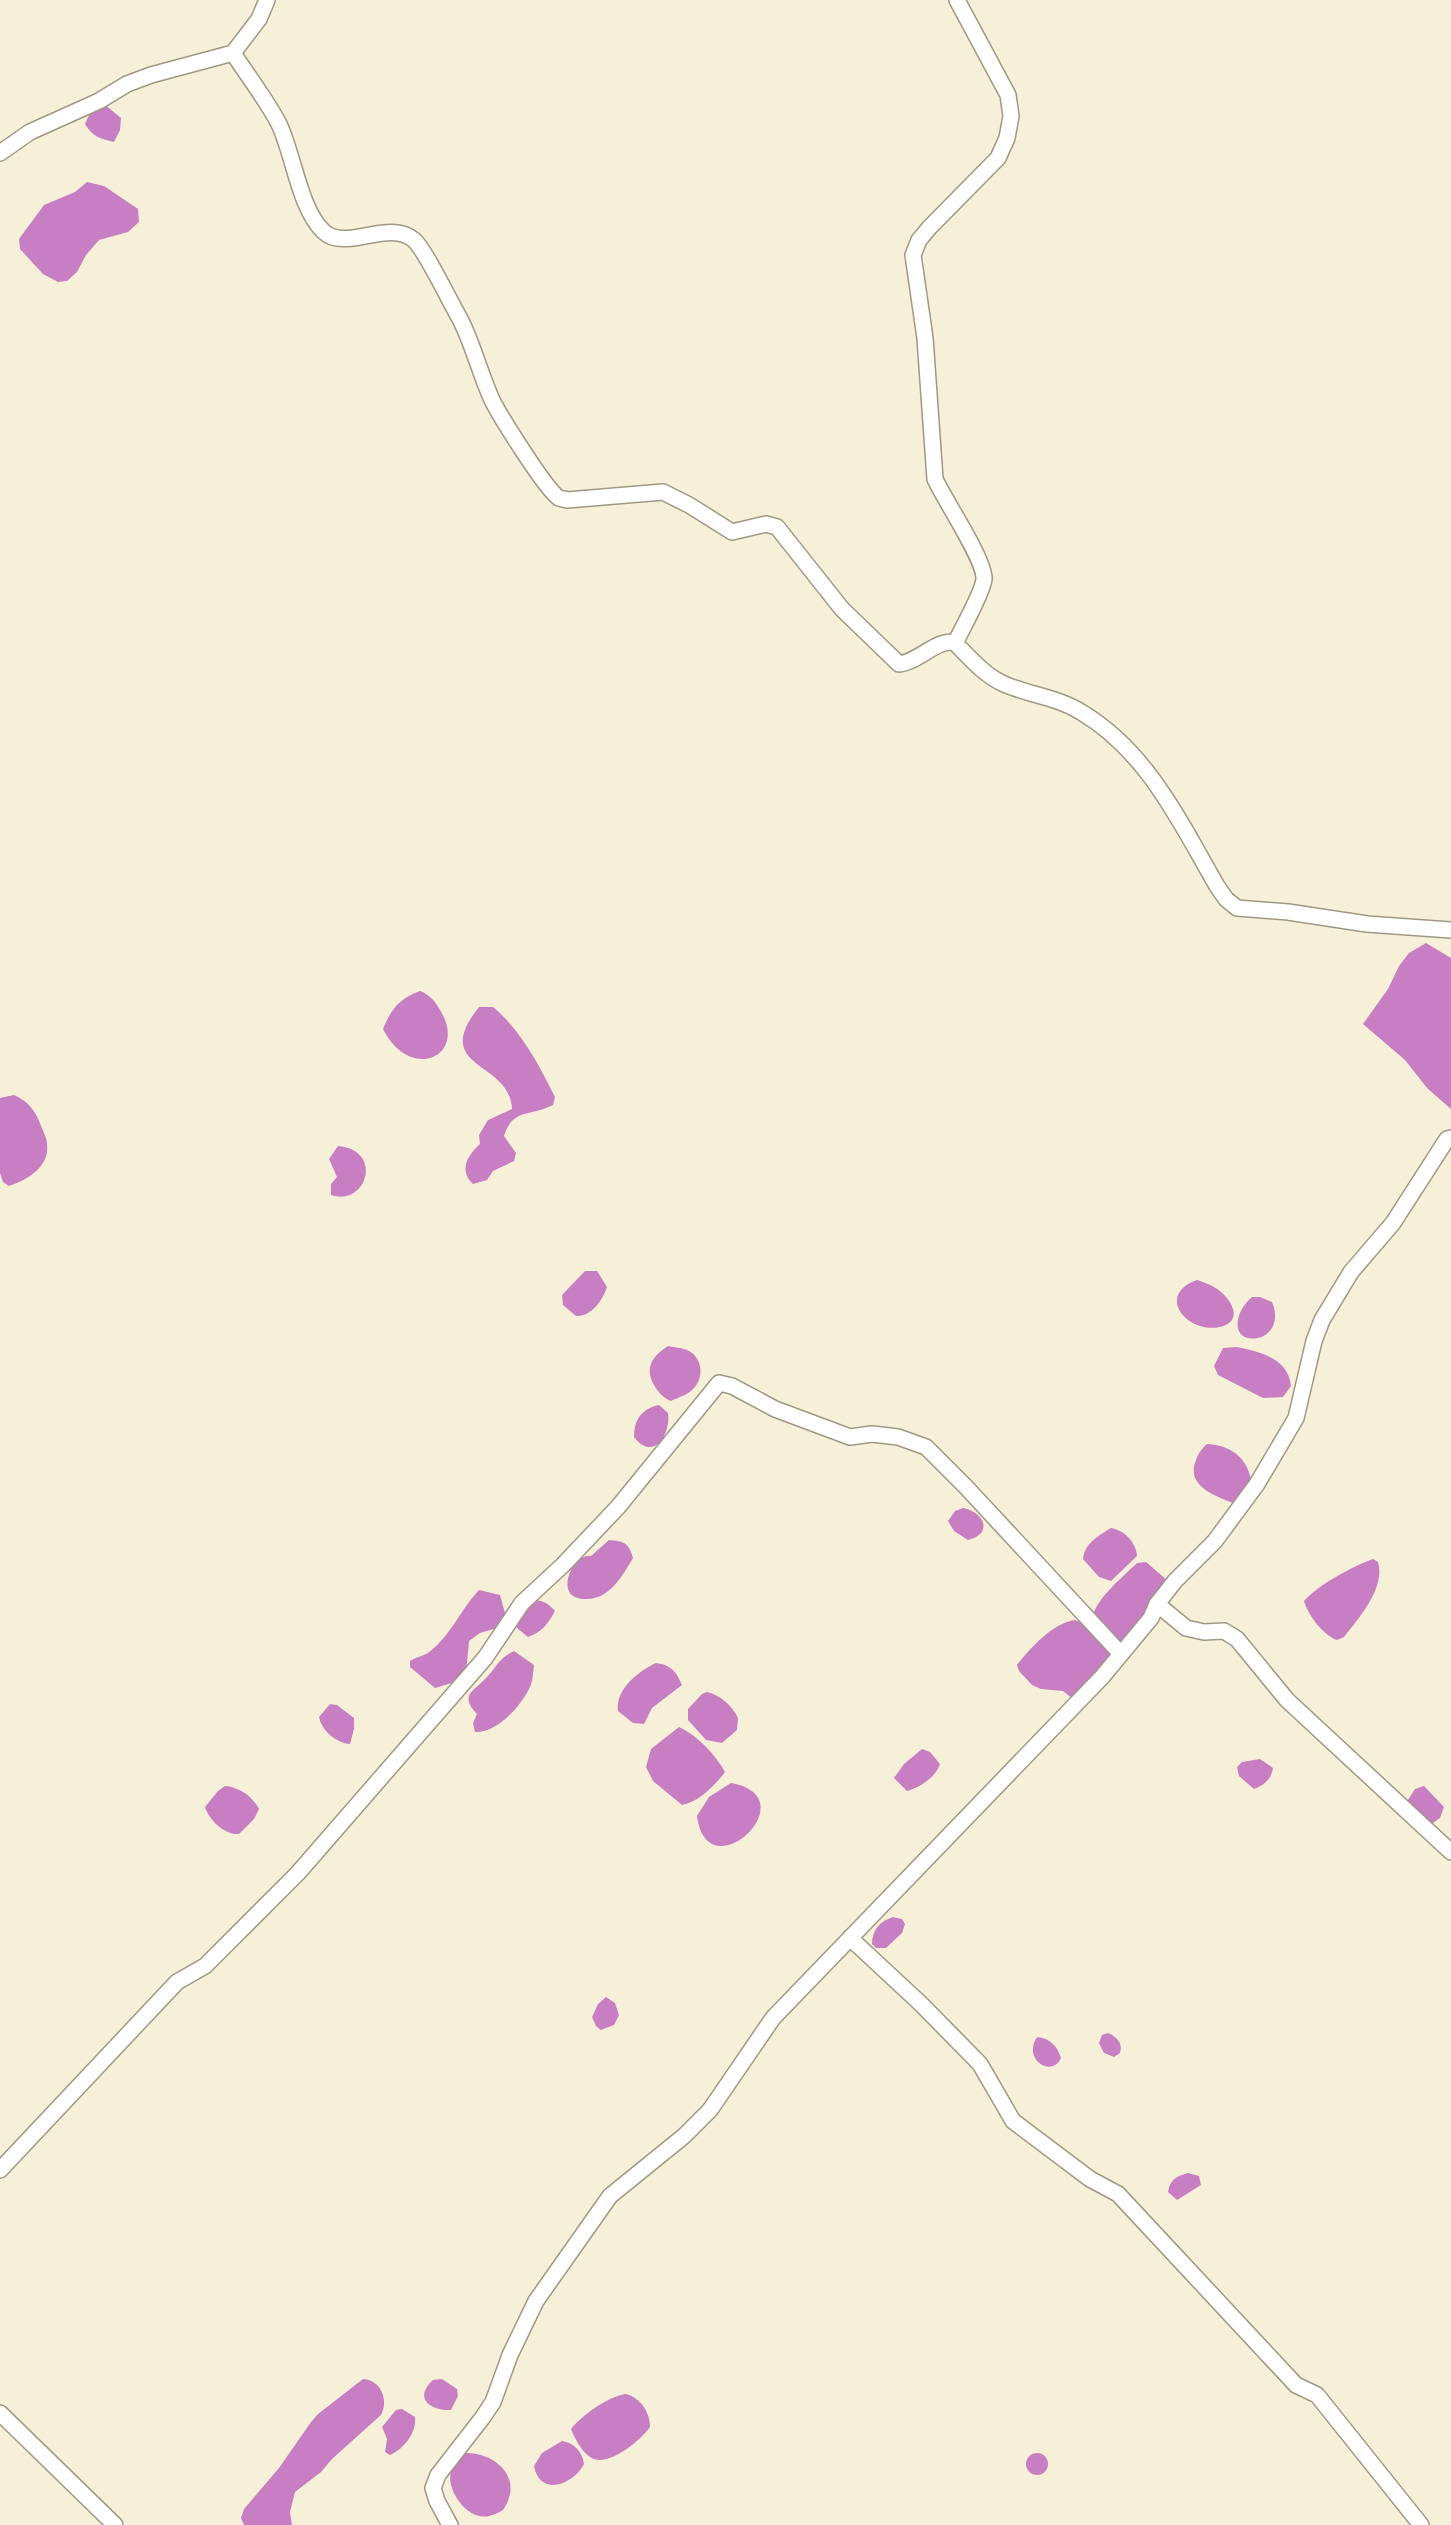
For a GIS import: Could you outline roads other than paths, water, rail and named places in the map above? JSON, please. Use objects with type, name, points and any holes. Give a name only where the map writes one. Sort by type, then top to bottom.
[{"type":"street","points":[[0,153],[30,132],[99,100],[127,84],[151,75],[233,53],[259,19],[267,0]]},
{"type":"street","points":[[955,643],[967,621],[984,579],[977,556],[935,479],[925,338],[913,255],[919,240],[930,227],[999,158],[1007,138],[1011,116],[1008,95],[957,0]]},
{"type":"street","points":[[233,53],[279,123],[295,173],[322,231],[330,237],[339,238],[392,231],[405,234],[418,244],[462,323],[492,400],[539,474],[558,498],[567,500],[663,492],[732,532],[766,524],[777,527],[842,609],[899,664],[909,663],[941,643],[955,643],[982,670],[1002,683],[1059,702],[1081,712],[1116,738],[1164,793],[1217,886],[1226,899],[1237,908],[1288,912],[1367,924],[1451,930]]},
{"type":"street","points":[[450,2525],[437,2500],[433,2488],[435,2482],[492,2402],[510,2355],[547,2284],[610,2196],[684,2136],[710,2110],[773,2018],[1094,1685],[1151,1618],[1157,1604],[1176,1581],[1215,1541],[1257,1484],[1296,1418],[1314,1341],[1327,1311],[1351,1272],[1393,1222],[1443,1146],[1451,1138]]},
{"type":"street","points":[[0,2170],[177,1982],[205,1966],[298,1873],[485,1658],[522,1603],[563,1565],[618,1508],[719,1383],[732,1386],[775,1408],[850,1437],[872,1434],[898,1437],[926,1447],[1121,1654]]},
{"type":"street","points":[[1157,1604],[1186,1628],[1204,1632],[1224,1631],[1237,1639],[1287,1700],[1451,1852]]},
{"type":"street","points":[[850,1938],[921,2004],[980,2064],[1013,2121],[1090,2179],[1118,2194],[1296,2385],[1317,2395],[1421,2525]]},
{"type":"street","points":[[0,2413],[115,2525]]}]
